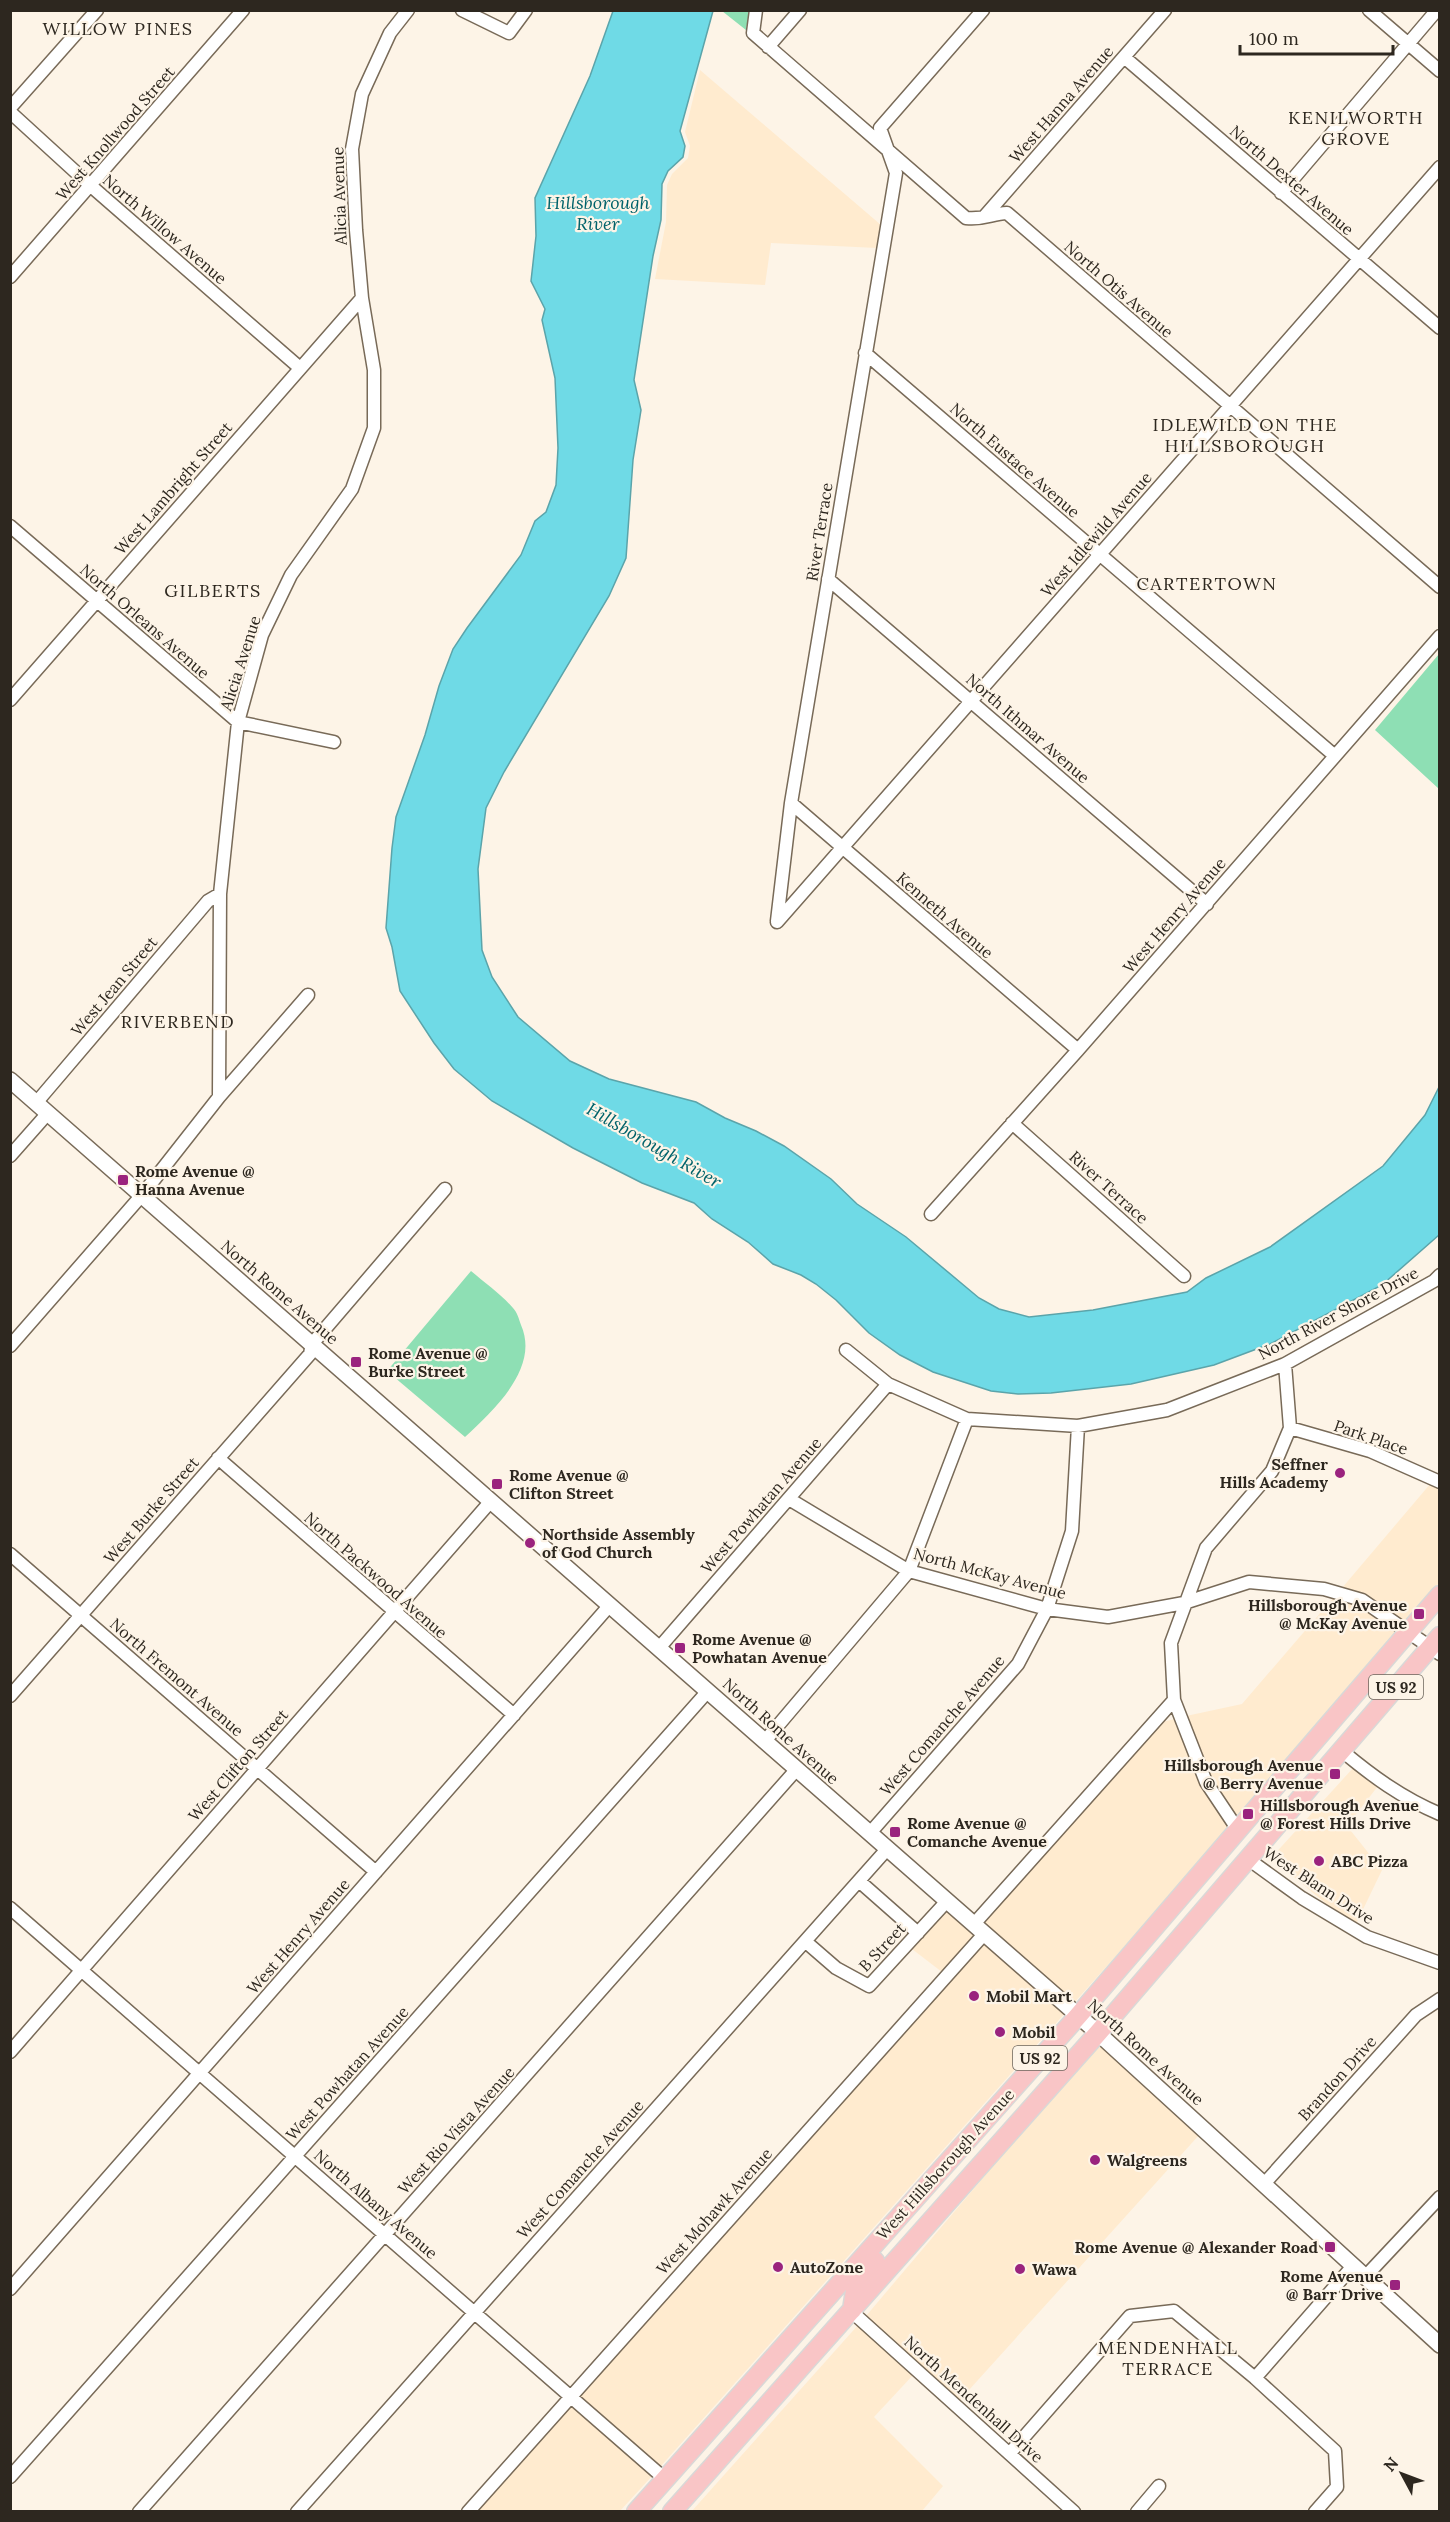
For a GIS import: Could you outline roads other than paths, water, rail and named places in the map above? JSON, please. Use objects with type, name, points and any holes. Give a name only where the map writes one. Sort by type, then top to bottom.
[{"type":"main road","name":"West Hillsborough Avenue","points":[[636,2511],[1078,2016],[1440,1595]]},
{"type":"main road","name":"West Hillsborough Avenue","points":[[672,2511],[1098,2033],[1341,1750],[1436,1646]]},
{"type":"main road","points":[[1248,1859],[1256,1826],[1314,1757],[1319,1735]]},
{"type":"main road","points":[[1191,1925],[1206,1885],[1235,1851],[1238,1830]]},
{"type":"main road","points":[[852,2311],[852,2297],[856,2284],[899,2233],[909,2217],[914,2199]]},
{"type":"main road","points":[[689,2492],[686,2480],[690,2469],[733,2415],[737,2408],[734,2401]]},
{"type":"main road","points":[[652,2511],[662,2497],[665,2479]]},
{"type":"street","points":[[10,110],[97,10]]},
{"type":"street","name":"West Knollwood Street","points":[[10,277],[243,10]]},
{"type":"street","name":"Alicia Avenue","points":[[219,1097],[220,894],[238,722],[262,635],[291,575],[352,489],[375,428],[374,370],[362,298],[353,195],[352,149],[362,94],[390,33],[408,10]]},
{"type":"street","points":[[462,10],[509,33],[526,10]]},
{"type":"street","points":[[756,10],[753,33],[966,218],[981,220]]},
{"type":"street","points":[[768,46],[800,10]]},
{"type":"street","points":[[887,150],[880,128],[983,10]]},
{"type":"street","name":"West Hanna Avenue","points":[[981,220],[1165,10]]},
{"type":"street","points":[[1369,10],[1440,72]]},
{"type":"street","points":[[1281,193],[1437,10]]},
{"type":"street","name":"North Dexter Avenue","points":[[1124,57],[1440,328]]},
{"type":"street","name":"North Willow Avenue","points":[[10,110],[91,186],[300,368]]},
{"type":"street","name":"River Terrace","points":[[777,922],[791,803],[896,173],[887,150]]},
{"type":"street","name":"West Idlewild Avenue","points":[[777,922],[1440,167]]},
{"type":"street","name":"North Otis Avenue","points":[[981,220],[1007,213],[1440,587]]},
{"type":"street","name":"West Lambright Street","points":[[10,700],[362,298]]},
{"type":"street","name":"North Eustace Avenue","points":[[865,353],[1335,756]]},
{"type":"street","name":"North Orleans Avenue","points":[[10,526],[238,722],[334,742]]},
{"type":"street","name":"North Ithmar Avenue","points":[[828,579],[1207,904]]},
{"type":"street","name":"West Henry Avenue","points":[[932,1214],[1207,904],[1440,636]]},
{"type":"street","name":"Kenneth Avenue","points":[[791,803],[1078,1050]]},
{"type":"street","name":"West Jean Street","points":[[10,1156],[42,1108],[208,902],[220,894]]},
{"type":"street","points":[[10,1346],[142,1195],[219,1097],[308,994]]},
{"type":"street","name":"North Rome Avenue","points":[[10,1080],[1098,2033],[1440,2345]]},
{"type":"street","name":"River Terrace","points":[[1012,1123],[1184,1276]]},
{"type":"street","name":"West Burke Street","points":[[10,1696],[310,1354],[312,1344],[445,1189]]},
{"type":"street","name":"North River Shore Drive","points":[[846,1350],[888,1384],[967,1419],[1077,1426],[1167,1410],[1285,1364],[1438,1280]]},
{"type":"street","points":[[1238,1830],[1206,1782],[1174,1700],[1171,1643],[1206,1548],[1272,1471],[1290,1428],[1285,1364]]},
{"type":"street","name":"West Powhatan Avenue","points":[[659,1648],[888,1384]]},
{"type":"street","points":[[764,1742],[909,1571],[967,1419]]},
{"type":"street","name":"West Comanche Avenue","points":[[870,1833],[1018,1664],[1047,1610],[1072,1531],[1077,1426]]},
{"type":"street","name":"Park Place","points":[[1290,1428],[1370,1451],[1440,1482]]},
{"type":"street","name":"North Packwood Avenue","points":[[218,1458],[514,1715]]},
{"type":"street","name":"North McKay Avenue","points":[[789,1499],[909,1571],[1047,1610],[1108,1617],[1184,1604],[1249,1581],[1324,1588],[1362,1600],[1409,1632],[1436,1646]]},
{"type":"street","name":"West Clifton Street","points":[[10,2052],[491,1500]]},
{"type":"street","name":"North Fremont Avenue","points":[[10,1554],[376,1872]]},
{"type":"street","name":"West Henry Avenue","points":[[10,2289],[610,1605]]},
{"type":"street","name":"West Powhatan Avenue","points":[[10,2477],[708,1691]]},
{"type":"street","name":"West Mohawk Avenue","points":[[468,2511],[572,2396],[980,1929],[1174,1700]]},
{"type":"street","points":[[1341,1750],[1408,1800],[1440,1814]]},
{"type":"street","name":"West Rio Vista Avenue","points":[[140,2511],[796,1770]]},
{"type":"street","name":"West Comanche Avenue","points":[[297,2511],[888,1848]]},
{"type":"street","name":"West Blann Drive","points":[[1248,1859],[1302,1898],[1367,1937],[1440,1964]]},
{"type":"street","points":[[859,1881],[918,1933]]},
{"type":"street","name":"B Street","points":[[806,1942],[836,1968],[869,1986],[947,1901]]},
{"type":"street","name":"North Albany Avenue","points":[[10,1908],[665,2479]]},
{"type":"street","name":"Brandon Drive","points":[[1264,2184],[1416,2015],[1440,1999]]},
{"type":"street","points":[[1365,2277],[1440,2197]]},
{"type":"street","points":[[1255,2378],[1353,2266]]},
{"type":"street","points":[[1010,2453],[1130,2316],[1174,2310],[1255,2378],[1335,2451],[1337,2487],[1315,2511]]},
{"type":"street","name":"North Mendenhall Drive","points":[[852,2311],[1074,2511]]},
{"type":"street","points":[[1137,2511],[1159,2486]]},
{"type":"water","name":"Hillsborough River","points":[[613,11],[713,11],[680,131],[685,146],[683,157],[668,171],[662,184],[661,220],[653,256],[634,380],[641,410],[633,460],[626,558],[609,596],[504,772],[486,808],[478,869],[482,950],[492,977],[518,1017],[570,1061],[609,1079],[696,1102],[784,1146],[831,1179],[857,1204],[906,1237],[979,1298],[999,1309],[1029,1317],[1093,1310],[1187,1292],[1206,1278],[1270,1247],[1383,1166],[1425,1115],[1439,1087],[1439,1235],[1382,1285],[1270,1344],[1214,1365],[1131,1384],[1051,1393],[1018,1394],[991,1391],[933,1372],[900,1355],[869,1333],[836,1300],[816,1284],[801,1275],[773,1264],[748,1242],[712,1219],[694,1203],[642,1183],[573,1148],[492,1101],[454,1069],[400,991],[386,928],[396,817],[453,649],[521,555],[535,521],[546,512],[556,485],[558,448],[555,378],[542,320],[545,309],[531,281],[536,236],[535,198],[590,76]]},
{"type":"place","name":"Rome Avenue @ Hanna Avenue","points":[[123,1180]]},
{"type":"place","name":"Rome Avenue @ Burke Street","points":[[356,1362]]},
{"type":"place","name":"Seffner Hills Academy","points":[[1340,1473]]},
{"type":"place","name":"Rome Avenue @ Clifton Street","points":[[497,1484]]},
{"type":"place","name":"Northside Assembly of God Church","points":[[530,1543]]},
{"type":"place","name":"Hillsborough Avenue @ McKay Avenue","points":[[1419,1614]]},
{"type":"place","name":"Rome Avenue @ Powhatan Avenue","points":[[680,1648]]},
{"type":"place","name":"Hillsborough Avenue @ Berry Avenue","points":[[1335,1774]]},
{"type":"place","name":"Hillsborough Avenue @ Forest Hills Drive","points":[[1248,1814]]},
{"type":"place","name":"Rome Avenue @ Comanche Avenue","points":[[895,1832]]},
{"type":"place","name":"ABC Pizza","points":[[1319,1861]]},
{"type":"place","name":"Mobil Mart","points":[[974,1996]]},
{"type":"place","name":"Mobil","points":[[1000,2032]]},
{"type":"place","name":"Walgreens","points":[[1095,2160]]},
{"type":"place","name":"Rome Avenue @ Alexander Road","points":[[1330,2247]]},
{"type":"place","name":"AutoZone","points":[[778,2267]]},
{"type":"place","name":"Wawa","points":[[1020,2269]]},
{"type":"place","name":"Rome Avenue @ Barr Drive","points":[[1395,2285]]},
{"type":"district","name":"WILLOW PINES","points":[[118,28]]},
{"type":"district","name":"KENILWORTH GROVE","points":[[1356,127]]},
{"type":"district","name":"IDLEWILD ON THE HILLSBOROUGH","points":[[1245,434]]},
{"type":"district","name":"CARTERTOWN","points":[[1207,583]]},
{"type":"district","name":"GILBERTS","points":[[213,590]]},
{"type":"district","name":"RIVERBEND","points":[[178,1021]]},
{"type":"district","name":"MENDENHALL TERRACE","points":[[1168,2357]]}]
